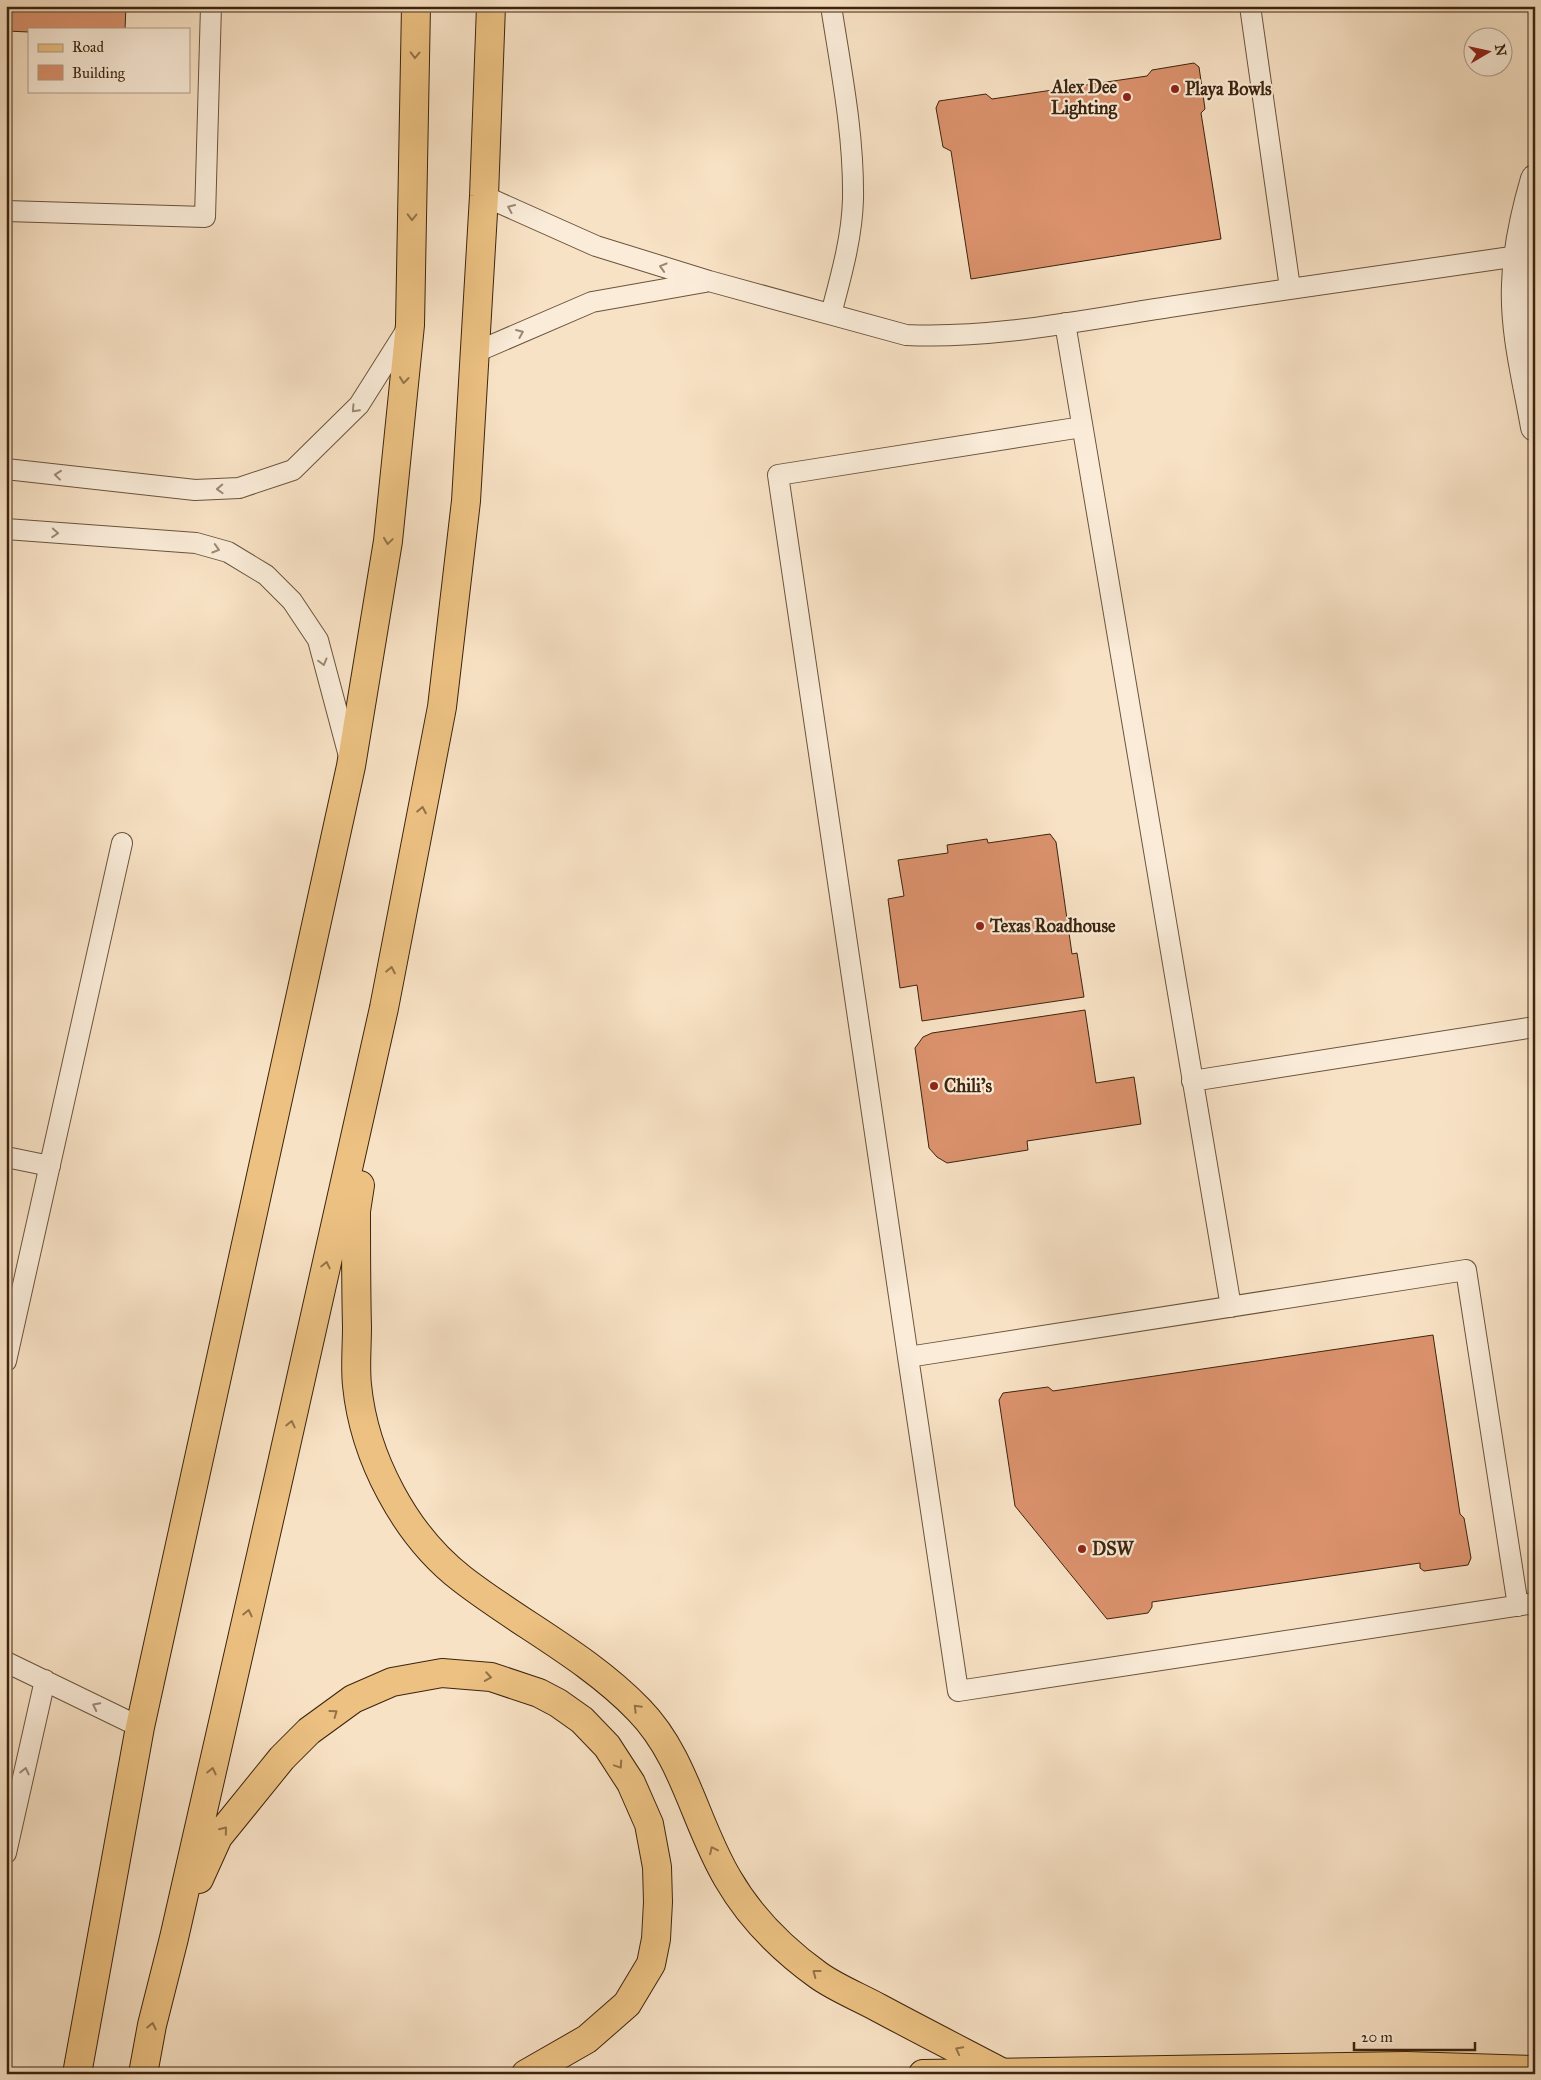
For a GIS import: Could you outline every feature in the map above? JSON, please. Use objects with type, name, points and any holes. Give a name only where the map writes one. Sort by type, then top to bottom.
[{"type":"main road","points":[[77,2074],[140,1728],[351,766],[388,542],[410,325],[416,6]]},
{"type":"main road","points":[[143,2074],[152,2025],[174,1938],[384,1008],[442,707],[466,501],[484,196],[491,6]]},
{"type":"main road","points":[[384,1008],[356,1211],[357,1384],[361,1413],[378,1469],[407,1520],[429,1548],[461,1578],[597,1672],[640,1711],[678,1765],[711,1845],[727,1878],[747,1907],[775,1940],[820,1977],[1002,2073]]},
{"type":"main road","points":[[174,1938],[218,1837],[282,1758],[309,1732],[353,1700],[392,1682],[442,1673],[491,1677],[539,1693],[582,1720],[607,1746],[631,1783],[648,1824],[657,1866],[658,1902],[656,1939],[651,1964],[627,2004],[587,2039],[526,2074]]},
{"type":"main road","points":[[923,2074],[1406,2066],[1535,2070]]},
{"type":"street","points":[[1535,179],[1518,256],[1516,287],[1517,307],[1535,427]]},
{"type":"lane","points":[[6,211],[205,217],[211,6]]},
{"type":"lane","points":[[831,6],[851,147],[853,200],[846,254],[831,314]]},
{"type":"lane","points":[[1250,6],[1290,288]]},
{"type":"lane","points":[[484,196],[596,246],[709,281],[906,335],[939,337],[1010,331],[1290,288],[1518,256]]},
{"type":"lane","points":[[476,352],[592,302],[709,281]]},
{"type":"lane","points":[[1065,323],[1231,1307]]},
{"type":"lane","points":[[6,469],[195,490],[239,488],[293,470],[359,406],[410,325]]},
{"type":"lane","points":[[908,1358],[1466,1270],[1526,1605],[958,1691],[908,1358],[778,475],[1082,427]]},
{"type":"lane","points":[[6,529],[196,543],[228,552],[266,576],[292,601],[318,640],[351,766]]},
{"type":"lane","points":[[6,1361],[122,843]]},
{"type":"lane","points":[[1192,1081],[1535,1027]]},
{"type":"lane","points":[[6,1157],[50,1166]]},
{"type":"lane","points":[[6,1662],[140,1728]]},
{"type":"lane","points":[[6,1853],[45,1680]]},
{"type":"building","points":[[6,6],[126,6],[125,28],[28,28],[28,32],[6,31]]},
{"type":"building","points":[[1194,63],[1199,67],[1205,109],[1201,113],[1221,239],[971,279],[951,151],[943,147],[936,108],[939,101],[986,94],[992,99],[1147,76],[1152,70]]},
{"type":"building","name":"Texas Roadhouse","points":[[1050,834],[1056,842],[1072,954],[1077,953],[1084,997],[922,1021],[917,985],[900,988],[888,899],[904,896],[898,860],[948,853],[947,845],[987,839],[988,843]]},
{"type":"building","points":[[1085,1010],[1096,1083],[1134,1077],[1141,1124],[1027,1141],[1028,1150],[947,1163],[937,1157],[929,1148],[915,1048],[923,1037],[932,1033]]},
{"type":"building","points":[[1433,1335],[1460,1514],[1464,1518],[1471,1558],[1468,1565],[1424,1571],[1420,1568],[1420,1563],[1152,1602],[1152,1607],[1148,1613],[1107,1619],[1015,1506],[999,1400],[1003,1393],[1048,1387],[1053,1391]]},
{"type":"place","name":"Playa Bowls","points":[[1175,89]]},
{"type":"place","name":"Alex Dee Lighting","points":[[1127,97]]},
{"type":"place","name":"Texas Roadhouse","points":[[980,926]]},
{"type":"place","name":"Chili's","points":[[934,1086]]},
{"type":"place","name":"DSW","points":[[1082,1549]]}]
